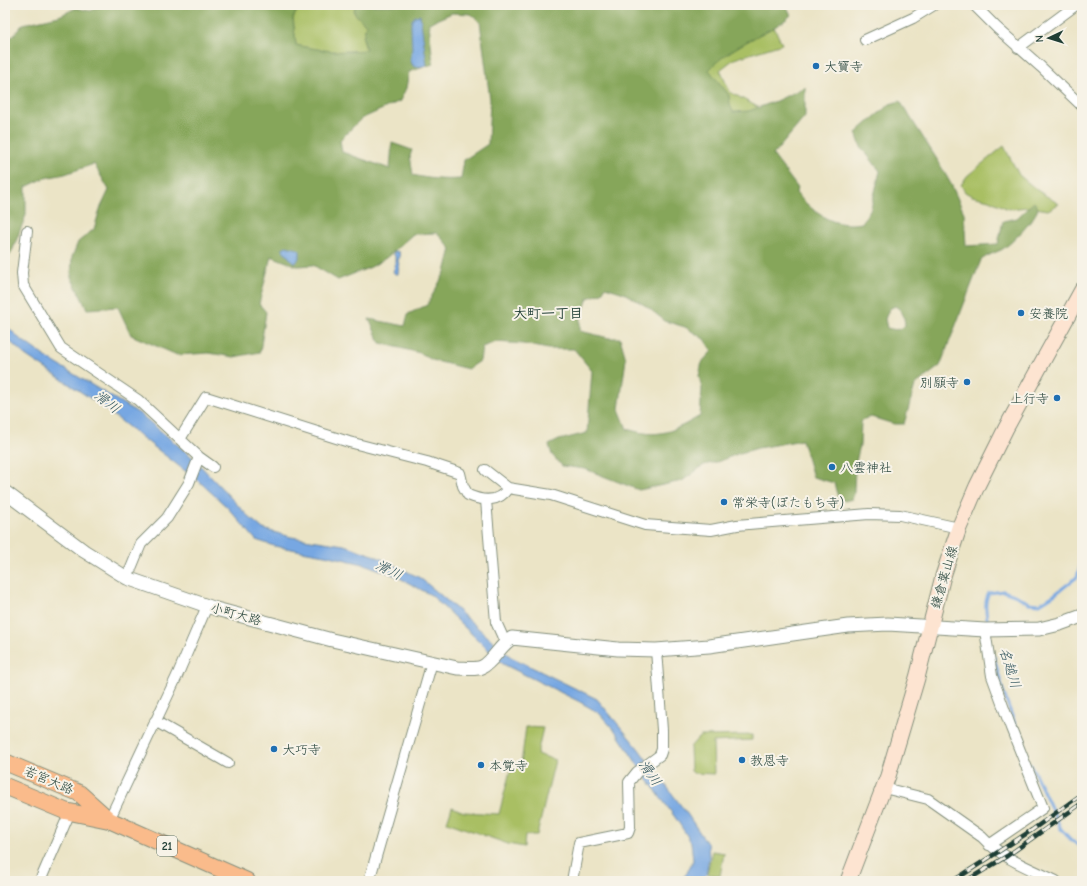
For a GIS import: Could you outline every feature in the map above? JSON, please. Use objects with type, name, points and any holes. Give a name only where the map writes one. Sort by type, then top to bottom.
[{"type":"main road","name":"鎌倉葉山線","points":[[848,881],[884,788],[917,678],[943,576],[959,528],[977,486],[1006,428],[1082,290]]},
{"type":"main road","name":"若宮大路","points":[[5,762],[80,794],[109,820],[224,877],[246,881]]},
{"type":"main road","name":"若宮大路","points":[[5,786],[71,813],[109,820]]},
{"type":"main road","points":[[71,813],[77,810],[81,804],[82,798],[80,794]]},
{"type":"street","points":[[864,40],[913,18],[934,5]]},
{"type":"street","points":[[974,5],[1018,48],[1082,106]]},
{"type":"street","points":[[1018,48],[1076,5]]},
{"type":"street","points":[[27,231],[22,273],[23,285],[61,348],[138,400],[199,457],[212,467]]},
{"type":"street","points":[[180,439],[206,397],[349,442],[427,462],[460,473],[463,486],[468,495],[486,500],[500,497],[508,488]]},
{"type":"street","points":[[127,578],[141,544],[167,518],[188,483],[199,457]]},
{"type":"street","points":[[485,470],[508,488],[551,495],[645,524],[711,530],[737,525],[869,514],[900,515],[959,528]]},
{"type":"street","name":"小町大路","points":[[5,492],[84,550],[127,578],[207,606],[332,640],[457,668],[472,669],[483,667],[491,660],[502,645]]},
{"type":"street","points":[[486,500],[496,622],[502,645],[512,638],[618,649],[656,650],[709,646],[848,626],[888,624],[989,630],[1039,629],[1060,624],[1082,616]]},
{"type":"street","points":[[109,820],[177,676],[207,606]]},
{"type":"street","points":[[989,630],[992,676],[1043,808],[989,845]]},
{"type":"street","points":[[572,881],[579,843],[628,833],[630,827],[629,782],[637,772],[660,755],[662,730],[656,650]]},
{"type":"street","points":[[369,881],[432,662]]},
{"type":"street","points":[[155,722],[228,763]]},
{"type":"street","points":[[884,788],[928,799],[982,837],[989,845],[1056,881]]},
{"type":"street","points":[[40,881],[71,813]]},
{"type":"green space","points":[[100,5],[300,5],[293,18],[296,45],[322,50],[348,52],[366,50],[363,38],[366,25],[354,13],[355,5],[786,5],[791,15],[787,19],[729,53],[709,70],[729,95],[733,112],[749,111],[776,101],[805,87],[805,117],[773,155],[797,187],[796,193],[818,213],[833,221],[851,224],[862,223],[871,208],[880,171],[861,147],[856,133],[890,104],[900,101],[952,186],[964,213],[966,246],[998,244],[1003,221],[1017,218],[1034,202],[1038,208],[1033,218],[1011,243],[981,260],[940,366],[915,385],[904,424],[894,424],[871,417],[864,419],[861,422],[860,445],[855,466],[854,494],[852,499],[845,501],[838,498],[834,483],[813,477],[802,440],[758,448],[737,454],[720,461],[704,465],[682,481],[639,490],[585,469],[562,466],[552,455],[549,445],[559,440],[587,433],[592,371],[574,349],[548,349],[523,344],[496,342],[482,347],[480,361],[468,369],[432,360],[420,353],[380,343],[369,319],[405,326],[408,314],[427,305],[445,272],[451,249],[437,233],[413,234],[386,258],[371,267],[338,280],[313,265],[297,266],[271,256],[259,304],[266,312],[260,352],[234,357],[209,353],[177,355],[131,335],[118,307],[87,309],[71,277],[72,257],[78,242],[94,229],[100,209],[109,190],[94,164],[65,174],[45,178],[26,187],[26,215],[13,249],[5,263],[5,37],[12,37],[23,24],[59,16],[76,8],[91,11]],"holes":[[[452,13],[471,14],[480,22],[490,100],[488,144],[464,160],[461,179],[436,179],[413,175],[410,156],[412,150],[392,143],[390,169],[342,152],[340,140],[361,119],[400,101],[406,88],[409,72],[433,64],[429,23]],[[605,287],[624,293],[646,306],[665,321],[685,327],[704,339],[712,351],[702,362],[699,376],[702,388],[700,416],[673,430],[657,434],[627,429],[619,409],[626,359],[620,338],[609,338],[580,331],[580,320],[588,298],[602,293]],[[895,306],[898,308],[904,316],[905,325],[903,327],[897,330],[887,328],[885,319],[889,309]]]},
{"type":"green space","points":[[300,5],[355,5],[354,13],[366,25],[363,38],[366,50],[329,52],[296,46],[293,18]]},
{"type":"green space","points":[[774,27],[782,44],[734,59],[720,70],[730,92],[765,111],[726,123],[702,67],[733,44]]},
{"type":"green space","points":[[1004,146],[1019,175],[1037,190],[1059,204],[1048,210],[1029,207],[1008,209],[989,200],[972,196],[965,192],[961,185],[967,176]]},
{"type":"green space","points":[[526,727],[543,728],[537,754],[555,760],[537,835],[525,835],[524,847],[508,844],[447,822],[452,807],[464,812],[499,814],[512,763],[521,764]]},
{"type":"green space","points":[[752,735],[752,740],[713,742],[714,774],[693,773],[691,771],[690,747],[700,736]]},
{"type":"green space","points":[[712,851],[724,853],[720,876],[707,874]]},
{"type":"water","points":[[420,15],[427,66],[414,67],[411,62],[411,25],[415,16]]},
{"type":"water","points":[[286,246],[298,249],[300,251],[300,256],[296,263],[293,262],[283,250]]},
{"type":"water","points":[[395,251],[399,252],[400,257],[398,260],[398,274],[393,272],[395,266],[395,256],[393,254]]},
{"type":"water","name":"滑川","points":[[5,324],[19,338],[47,358],[140,414],[192,457],[249,517],[263,529],[291,537],[344,545],[373,555],[420,578],[511,657],[597,699],[638,748],[688,815],[708,845],[709,857],[706,875],[701,881],[680,881],[687,873],[693,860],[691,842],[616,732],[599,713],[503,664],[431,595],[394,575],[367,565],[330,556],[274,546],[256,540],[227,507],[202,484],[99,404],[25,355],[5,337]]},
{"type":"waterway","name":"名越川","points":[[988,626],[986,601],[989,593],[1003,591],[1017,596],[1029,603],[1040,604],[1077,577],[1082,560]]},
{"type":"waterway","name":"名越川","points":[[994,657],[1004,694],[1022,743]]},
{"type":"waterway","name":"名越川","points":[[1031,765],[1061,829],[1072,841],[1082,847]]},
{"type":"railway","points":[[953,881],[1032,830],[1082,794]]},
{"type":"railway","points":[[966,881],[1007,856],[1082,803]]},
{"type":"place","name":"大寶寺","points":[[816,66]]},
{"type":"place","name":"安養院","points":[[1021,313]]},
{"type":"place","name":"別願寺","points":[[967,382]]},
{"type":"place","name":"上行寺","points":[[1057,398]]},
{"type":"place","name":"八雲神社","points":[[832,467]]},
{"type":"place","name":"常栄寺(ぼたもち寺)","points":[[724,502]]},
{"type":"place","name":"大巧寺","points":[[274,749]]},
{"type":"place","name":"教恩寺","points":[[742,760]]},
{"type":"place","name":"本覚寺","points":[[481,765]]},
{"type":"district","name":"大町一丁目","points":[[548,313]]}]
